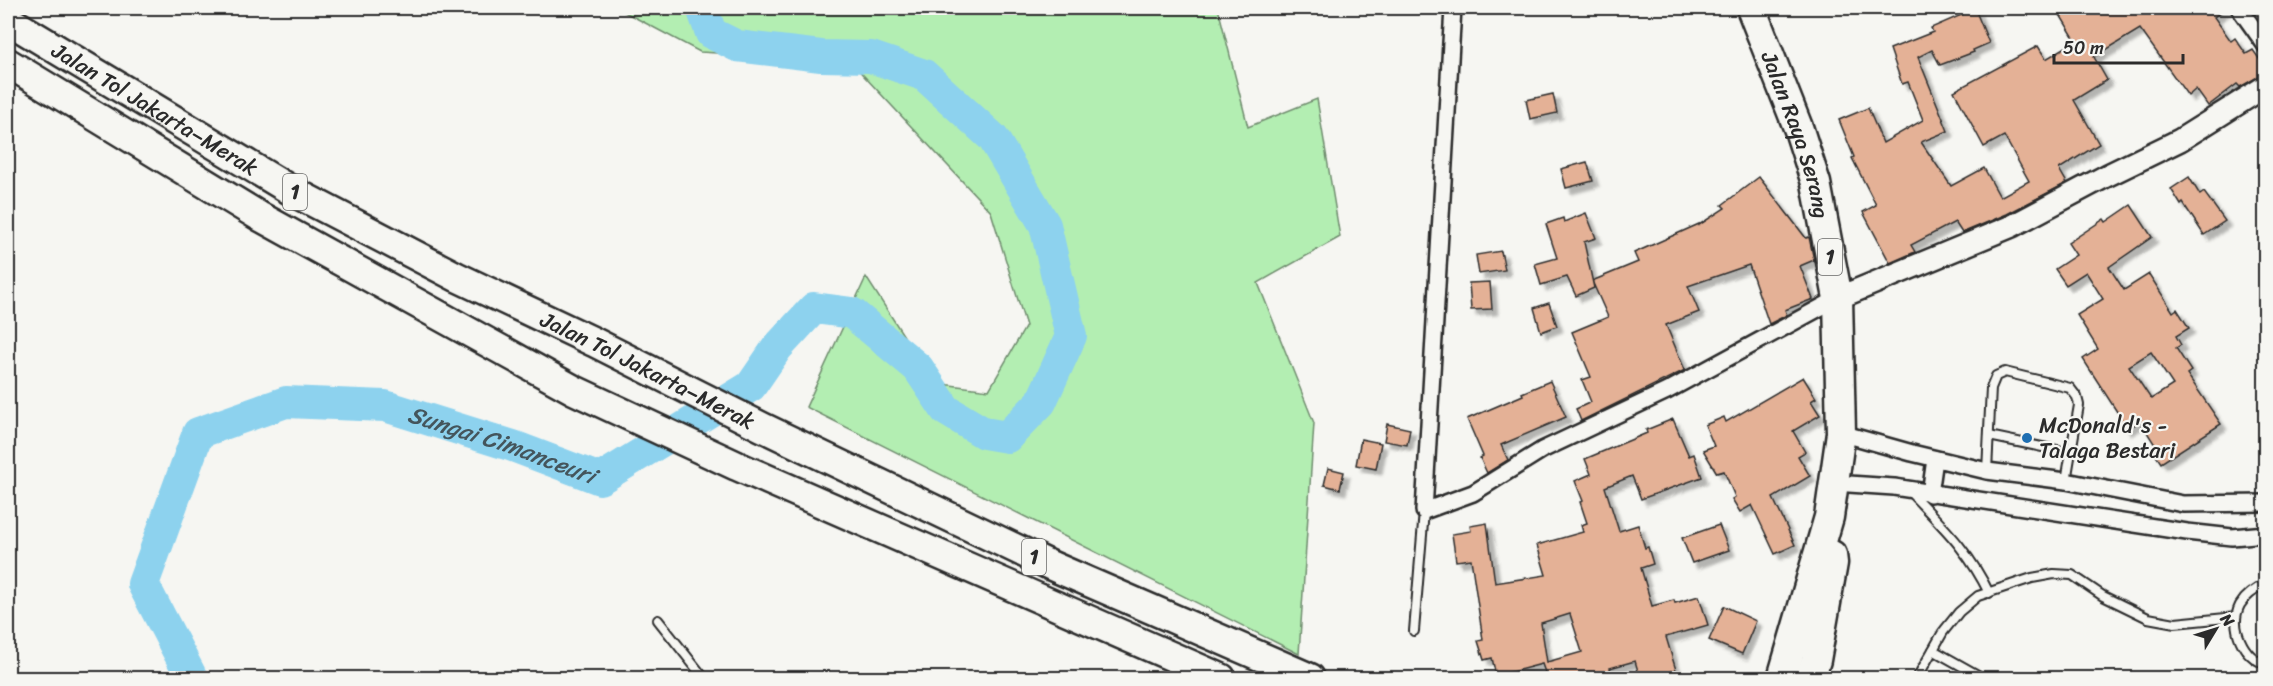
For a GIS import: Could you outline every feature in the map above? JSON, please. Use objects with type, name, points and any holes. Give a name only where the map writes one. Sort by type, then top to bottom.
[{"type":"highway","name":"Jalan Raya Serang","points":[[1751,8],[1795,119],[1816,183],[1838,298],[1841,433],[1829,517],[1782,678]]},
{"type":"highway","name":"Jalan Tol Jakarta–Merak","points":[[8,20],[292,190],[457,277],[1052,566],[1310,678]]},
{"type":"highway","name":"Jalan Tol Jakarta–Merak","points":[[8,63],[259,216],[574,390],[737,466],[1221,678]]},
{"type":"highway","name":"Jalan Raya Serang","points":[[1810,678],[1816,660],[1833,563],[1829,517]]},
{"type":"street","points":[[1453,8],[1424,511],[1473,493],[1542,450],[1667,392],[1838,298],[2012,226],[2108,175],[2180,141],[2265,86]]},
{"type":"street","points":[[2239,8],[2265,46]]},
{"type":"street","points":[[1841,433],[1987,471],[2066,481],[2183,504],[2265,504]]},
{"type":"street","points":[[1930,494],[1935,459]]},
{"type":"street","points":[[1834,483],[1908,490],[2187,532],[2232,537],[2265,534]]},
{"type":"lane","points":[[1987,471],[1991,388],[1996,376],[2005,372],[2073,390],[2079,405],[2066,481]]},
{"type":"lane","points":[[1989,436],[2071,453]]},
{"type":"lane","points":[[1908,490],[1962,546],[1978,570],[1989,593]]},
{"type":"lane","points":[[1414,631],[1424,511]]},
{"type":"lane","points":[[1917,678],[1959,612],[1978,596],[2054,574],[2072,575],[2103,596],[2148,618],[2175,623],[2236,617]]},
{"type":"lane","points":[[2265,584],[2250,592],[2240,606],[2236,617],[2238,639],[2247,653],[2265,664]]},
{"type":"lane","points":[[658,620],[704,678]]},
{"type":"lane","points":[[1933,650],[1983,678]]},
{"type":"green space","points":[[617,8],[1218,8],[1248,127],[1317,99],[1340,237],[1258,283],[1314,423],[1299,654],[806,407],[866,277],[934,383],[989,390],[1026,326],[991,212],[850,61],[700,52]]},
{"type":"building","points":[[2056,8],[2227,8],[2214,17],[2231,41],[2235,38],[2246,54],[2253,50],[2265,67],[2265,73],[2240,87],[2237,84],[2208,106],[2196,89],[2188,96],[2140,29],[2094,57],[2107,80],[2074,100],[2099,144],[2059,169],[2067,183],[2007,214],[1962,233],[1955,222],[1911,245],[1915,252],[1890,263],[1863,212],[1876,205],[1852,158],[1854,157],[1839,120],[1868,108],[1883,143],[1923,120],[1908,82],[1902,84],[1890,49],[1933,32],[1931,28],[1975,9],[1989,43],[1973,50],[1974,52],[1940,65],[1932,50],[1918,57],[1948,131],[1921,142],[1951,186],[1984,168],[2000,197],[2029,181],[2004,136],[1984,147],[1954,91],[2038,46],[2046,59],[2076,41]]},
{"type":"building","points":[[1553,94],[1557,113],[1530,119],[1526,100]]},
{"type":"building","points":[[1587,162],[1593,181],[1566,188],[1561,169]]},
{"type":"building","points":[[1759,177],[1806,238],[1809,237],[1814,260],[1800,266],[1813,299],[1785,310],[1787,315],[1769,324],[1749,265],[1688,286],[1699,312],[1666,325],[1685,370],[1581,421],[1576,409],[1591,402],[1582,380],[1591,377],[1572,332],[1608,317],[1592,281],[1638,262],[1634,253],[1699,225],[1725,208],[1722,205]]},
{"type":"building","points":[[2189,177],[2200,195],[2204,192],[2225,221],[2204,235],[2171,189]]},
{"type":"building","points":[[2131,205],[2152,237],[2109,267],[2124,290],[2149,274],[2173,312],[2177,309],[2189,328],[2176,336],[2181,345],[2176,348],[2191,371],[2187,374],[2221,424],[2161,463],[2153,451],[2157,448],[2140,421],[2126,430],[2119,419],[2121,418],[2083,359],[2098,349],[2077,315],[2103,299],[2086,272],[2066,285],[2055,269],[2076,255],[2068,243],[2104,219],[2106,222]],"holes":[[[2151,352],[2173,385],[2151,399],[2129,366]]]},
{"type":"building","points":[[1586,213],[1596,238],[1584,242],[1594,288],[1576,296],[1567,277],[1541,285],[1535,264],[1557,258],[1546,224],[1563,218],[1564,222]]},
{"type":"building","points":[[1501,251],[1505,270],[1479,274],[1476,255]]},
{"type":"building","points":[[1490,282],[1492,309],[1471,310],[1469,283]]},
{"type":"building","points":[[1549,303],[1557,326],[1541,332],[1534,308]]},
{"type":"building","points":[[1803,377],[1816,398],[1811,401],[1820,415],[1793,431],[1805,452],[1798,456],[1810,476],[1773,498],[1795,545],[1775,554],[1752,505],[1740,512],[1732,499],[1735,497],[1724,471],[1717,473],[1703,450],[1714,446],[1705,425],[1724,417],[1726,422]]},
{"type":"building","points":[[1550,381],[1566,417],[1501,445],[1508,460],[1487,473],[1480,458],[1483,456],[1467,419]]},
{"type":"building","points":[[1673,419],[1689,456],[1694,454],[1702,477],[1641,499],[1632,476],[1605,487],[1619,531],[1638,525],[1645,548],[1648,547],[1653,564],[1641,568],[1652,606],[1674,600],[1675,603],[1699,596],[1708,625],[1666,637],[1676,670],[1648,678],[1640,678],[1635,661],[1610,668],[1613,678],[1547,678],[1542,664],[1496,676],[1492,658],[1484,660],[1478,641],[1483,640],[1471,559],[1456,561],[1452,534],[1471,531],[1470,526],[1487,523],[1495,583],[1546,575],[1537,545],[1583,532],[1581,525],[1587,523],[1580,502],[1583,501],[1575,481],[1591,474],[1585,459],[1647,433],[1646,430]],"holes":[[[1570,614],[1582,652],[1547,662],[1541,623]]]},
{"type":"building","points":[[1387,424],[1410,429],[1407,445],[1384,441]]},
{"type":"building","points":[[1361,439],[1381,443],[1376,469],[1356,465]]},
{"type":"building","points":[[1328,468],[1344,472],[1340,489],[1324,485]]},
{"type":"building","points":[[1719,525],[1729,550],[1692,563],[1682,538]]},
{"type":"building","points":[[1724,606],[1756,621],[1742,654],[1709,640]]},
{"type":"waterway","name":"Sungai Cimanceuri","points":[[192,678],[143,584],[198,433],[286,402],[385,406],[513,446],[600,479],[751,386],[777,348],[814,308],[852,313],[918,368],[946,410],[984,433],[1007,437],[1041,402],[1071,336],[1045,225],[993,138],[924,75],[871,57],[821,56],[737,46],[711,33],[702,8]]},
{"type":"place","name":"McDonald's - Talaga Bestari","points":[[2027,438]]}]
